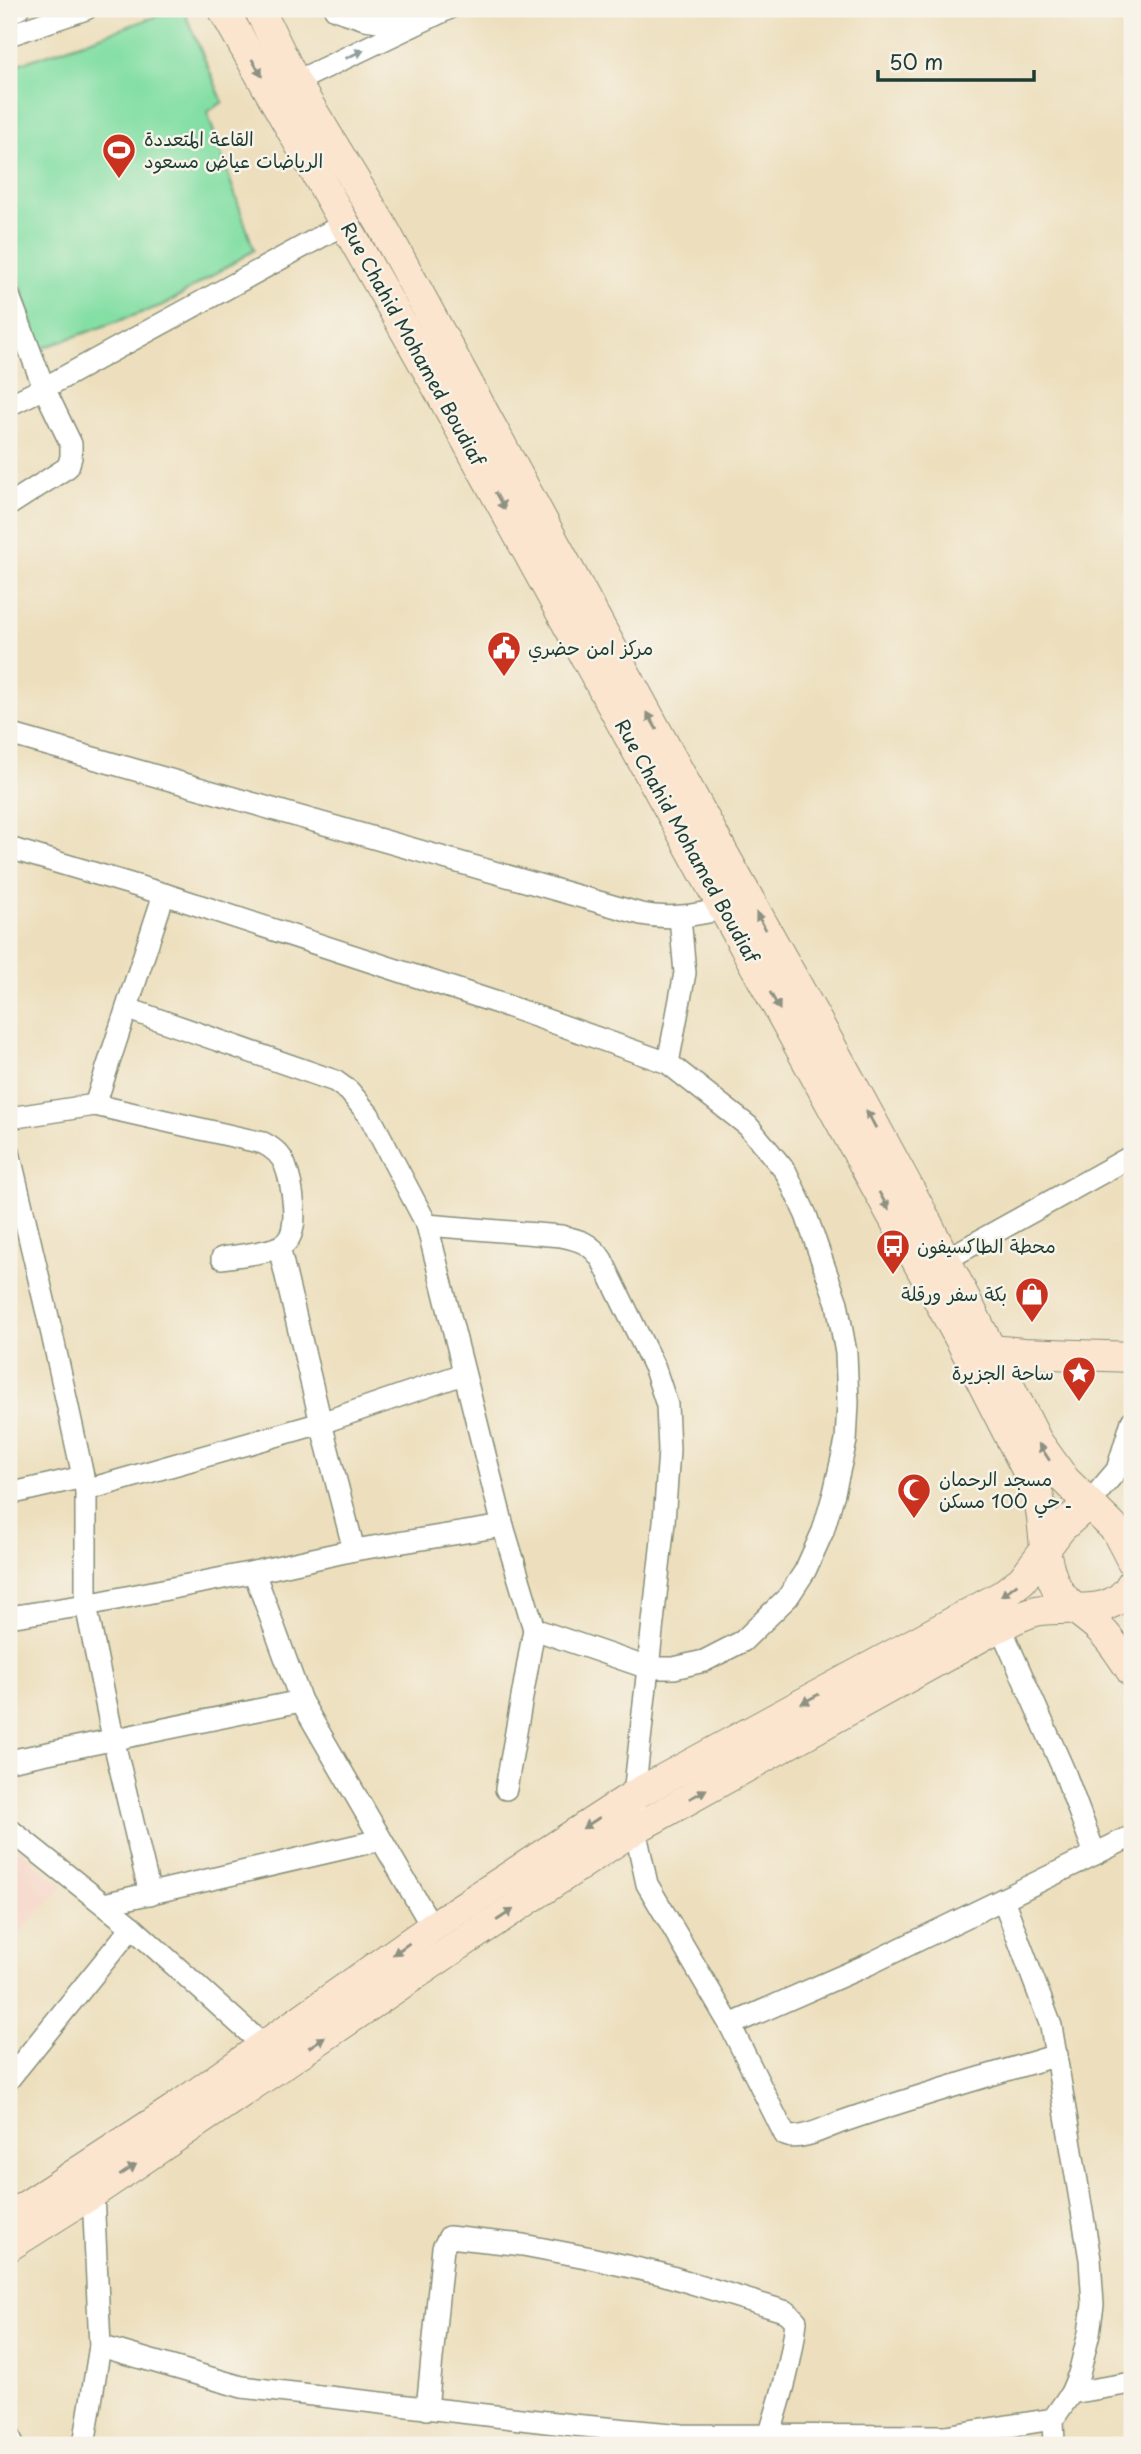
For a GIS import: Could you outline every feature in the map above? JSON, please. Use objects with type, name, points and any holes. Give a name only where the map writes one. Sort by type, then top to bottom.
[{"type":"main road","name":"Rue Chahid Mohamed Boudiaf","points":[[223,9],[346,223],[961,1341],[1035,1486],[1043,1512],[1049,1572],[1059,1592],[1074,1609],[1099,1628],[1132,1672]]},
{"type":"main road","name":"Rue Chahid Mohamed Boudiaf","points":[[259,9],[295,82],[380,222],[723,853],[851,1082],[1037,1441],[1065,1480],[1116,1530],[1132,1561]]},
{"type":"main road","points":[[990,1350],[1132,1357]]},
{"type":"main road","points":[[13,2208],[181,2119],[450,1951],[635,1829],[937,1646],[1023,1580],[1061,1528],[1088,1504]]},
{"type":"main road","points":[[9,2246],[93,2193],[264,2046],[432,1927],[634,1794],[937,1646],[1037,1611],[1102,1607],[1125,1595],[1132,1583]]},
{"type":"street","points":[[9,12],[18,9]]},
{"type":"street","points":[[9,34],[86,9]]},
{"type":"street","points":[[335,9],[365,19],[414,27]]},
{"type":"street","points":[[295,82],[447,9]]},
{"type":"street","points":[[9,405],[346,223]]},
{"type":"street","points":[[9,296],[44,388],[71,444],[71,461],[68,467],[9,505]]},
{"type":"street","points":[[9,734],[641,914],[680,917],[723,909]]},
{"type":"street","points":[[9,848],[164,894],[507,1006],[668,1063],[748,1126],[786,1172],[806,1215],[837,1303],[846,1353],[846,1441],[835,1493],[823,1531],[805,1571],[788,1597],[743,1641],[704,1661],[674,1668],[648,1668],[534,1629]]},
{"type":"street","points":[[95,1105],[164,894]]},
{"type":"street","points":[[668,1063],[685,973],[680,917]]},
{"type":"street","points":[[128,1009],[342,1086],[369,1115],[427,1225],[503,1526],[534,1629],[506,1789]]},
{"type":"street","points":[[9,1118],[95,1105],[271,1147],[285,1166],[294,1213],[294,1230],[279,1247],[222,1258]]},
{"type":"street","points":[[9,1152],[84,1483],[86,1605],[113,1738],[150,1894]]},
{"type":"street","points":[[945,1260],[1132,1156]]},
{"type":"street","points":[[427,1225],[561,1236],[583,1241],[596,1250],[602,1260],[655,1369],[667,1405],[669,1450],[634,1794],[635,1829],[647,1884],[730,2025],[785,2135],[805,2135],[1057,2055]]},
{"type":"street","points":[[279,1247],[354,1550]]},
{"type":"street","points":[[9,1494],[84,1483],[321,1423],[463,1374]]},
{"type":"street","points":[[1088,1504],[1117,1469],[1132,1421]]},
{"type":"street","points":[[9,1617],[86,1605],[354,1550],[503,1526]]},
{"type":"street","points":[[254,1572],[301,1701],[432,1927]]},
{"type":"street","points":[[1000,1626],[1064,1771],[1094,1854]]},
{"type":"street","points":[[9,1761],[301,1701]]},
{"type":"street","points":[[9,1829],[132,1927],[264,2046]]},
{"type":"street","points":[[730,2025],[867,1965],[1132,1836]]},
{"type":"street","points":[[104,1904],[380,1840]]},
{"type":"street","points":[[1003,1899],[1044,2004],[1057,2055],[1090,2259],[1093,2305],[1079,2374],[1071,2393],[1053,2418],[1055,2445]]},
{"type":"street","points":[[11,2074],[132,1927]]},
{"type":"street","points":[[84,2445],[100,2346],[93,2193]]},
{"type":"street","points":[[427,2409],[443,2249],[449,2237],[460,2237],[523,2245],[662,2274],[787,2312],[796,2321],[795,2330],[787,2377],[769,2436]]},
{"type":"street","points":[[100,2346],[242,2387],[681,2440],[769,2436],[944,2441],[1053,2418]]},
{"type":"street","points":[[1071,2393],[1132,2383]]},
{"type":"street","points":[[9,2434],[13,2445]]},
{"type":"shaded area","points":[[9,1841],[63,1886],[9,1946]]},
{"type":"green space","name":"القاعة المتعددة الرياضات عياض مسعود","points":[[183,9],[223,102],[207,112],[254,250],[166,304],[40,349],[9,247],[9,67]]},
{"type":"place","name":"القاعة المتعددة الرياضات عياض مسعود","points":[[119,180]]},
{"type":"place","name":"مركز امن حضري","points":[[504,678]]},
{"type":"place","name":"محطة الطاكسيفون","points":[[893,1276]]},
{"type":"place","name":"بكة سفر ورقلة","points":[[1032,1324]]},
{"type":"place","name":"ساحة الجزيرة","points":[[1079,1403]]},
{"type":"place","name":"مسجد الرحمان ـ حي 100 مسكن","points":[[914,1520]]}]
